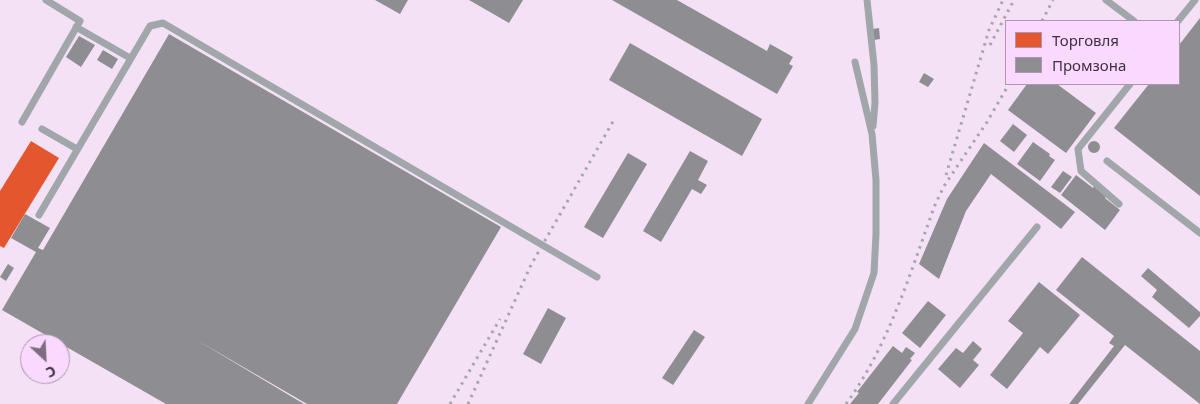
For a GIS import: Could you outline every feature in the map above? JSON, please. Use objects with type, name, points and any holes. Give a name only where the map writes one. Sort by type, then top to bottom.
[{"type":"lane","points":[[22,122],[80,21],[46,0]]},
{"type":"lane","points":[[867,0],[874,65],[875,104],[872,134]]},
{"type":"lane","points":[[1106,0],[1133,20]]},
{"type":"lane","points":[[1179,20],[1195,0]]},
{"type":"lane","points":[[39,215],[150,26],[163,23],[597,277]]},
{"type":"lane","points":[[76,27],[130,58]]},
{"type":"lane","points":[[808,404],[855,328],[874,273],[876,180],[872,134],[855,62]]},
{"type":"lane","points":[[1119,204],[1082,171],[1078,149],[1129,85]]},
{"type":"lane","points":[[42,129],[77,149]]},
{"type":"lane","points":[[1107,161],[1200,233]]},
{"type":"lane","points":[[893,404],[1037,227]]},
{"type":"building: Торговля","points":[[31,141],[59,158],[4,248],[0,246],[0,191]]},
{"type":"building: Промзона","points":[[375,0],[408,0],[400,14]]},
{"type":"building: Промзона","points":[[469,0],[523,0],[509,23]]},
{"type":"building: Промзона","points":[[612,0],[677,0],[767,51],[770,44],[793,57],[789,64],[793,66],[777,94]]},
{"type":"building: Промзона","points":[[1200,18],[1200,196],[1114,128],[1148,85],[1180,85],[1180,44]]},
{"type":"building: Промзона","points":[[879,28],[880,39],[874,40],[873,29]]},
{"type":"building: Промзона","points":[[169,34],[501,227],[397,404],[307,404],[195,339],[304,404],[166,404],[70,349],[70,334],[44,334],[2,310],[36,252],[11,238],[25,214],[50,228],[38,248],[43,250]]},
{"type":"building: Промзона","points":[[79,36],[95,45],[81,67],[66,57]]},
{"type":"building: Промзона","points":[[630,43],[762,119],[742,156],[609,80]]},
{"type":"building: Промзона","points":[[103,50],[118,59],[112,69],[97,60]]},
{"type":"building: Промзона","points":[[924,73],[934,79],[928,87],[919,82]]},
{"type":"building: Промзона","points":[[1026,85],[1058,85],[1096,113],[1066,153],[1008,110]]},
{"type":"building: Промзона","points":[[1013,124],[1027,135],[1014,152],[1000,141]]},
{"type":"building: Промзона","points":[[1092,141],[1096,141],[1100,147],[1096,153],[1092,153],[1088,149],[1088,145]]},
{"type":"building: Промзона","points":[[1033,142],[1055,160],[1040,181],[1017,164]]},
{"type":"building: Промзона","points":[[984,143],[1075,212],[1061,229],[991,174],[966,211],[939,279],[919,264],[947,199]]},
{"type":"building: Промзона","points":[[690,151],[708,161],[698,180],[707,185],[701,194],[692,189],[661,242],[643,231]]},
{"type":"building: Промзона","points":[[628,153],[647,164],[603,238],[584,227]]},
{"type":"building: Промзона","points":[[1063,171],[1072,177],[1060,193],[1051,187]]},
{"type":"building: Промзона","points":[[1076,175],[1093,188],[1094,186],[1107,195],[1105,198],[1120,210],[1105,230],[1061,195]]},
{"type":"building: Промзона","points":[[1082,257],[1200,351],[1200,404],[1125,345],[1078,404],[1069,404],[1114,346],[1109,343],[1114,336],[1056,290]]},
{"type":"building: Промзона","points":[[8,264],[14,268],[6,281],[0,277]]},
{"type":"building: Промзона","points":[[1148,268],[1200,312],[1200,316],[1189,328],[1152,297],[1157,290],[1141,276]]},
{"type":"building: Промзона","points":[[1039,282],[1080,315],[1048,354],[1040,347],[1007,389],[990,375],[1023,333],[1008,321]]},
{"type":"building: Промзона","points":[[928,301],[946,315],[920,348],[902,333]]},
{"type":"building: Промзона","points":[[548,308],[566,318],[541,364],[523,354]]},
{"type":"building: Промзона","points":[[694,330],[705,337],[673,385],[662,378]]},
{"type":"building: Промзона","points":[[973,341],[982,349],[973,360],[979,365],[960,388],[938,369],[956,348],[963,353]]},
{"type":"building: Промзона","points":[[893,346],[902,353],[906,347],[915,353],[910,359],[912,360],[878,404],[850,404],[859,393],[857,392]]},
{"type":"railway","points":[[946,175],[989,30],[1003,0]]},
{"type":"railway","points":[[990,45],[1014,0]]},
{"type":"railway","points":[[1043,20],[1053,0]]},
{"type":"railway","points":[[846,404],[875,358],[897,308],[935,205],[944,186],[987,122],[1008,85]]},
{"type":"railway","points":[[468,404],[531,265],[615,118]]},
{"type":"railway","points":[[450,404],[500,319]]}]
